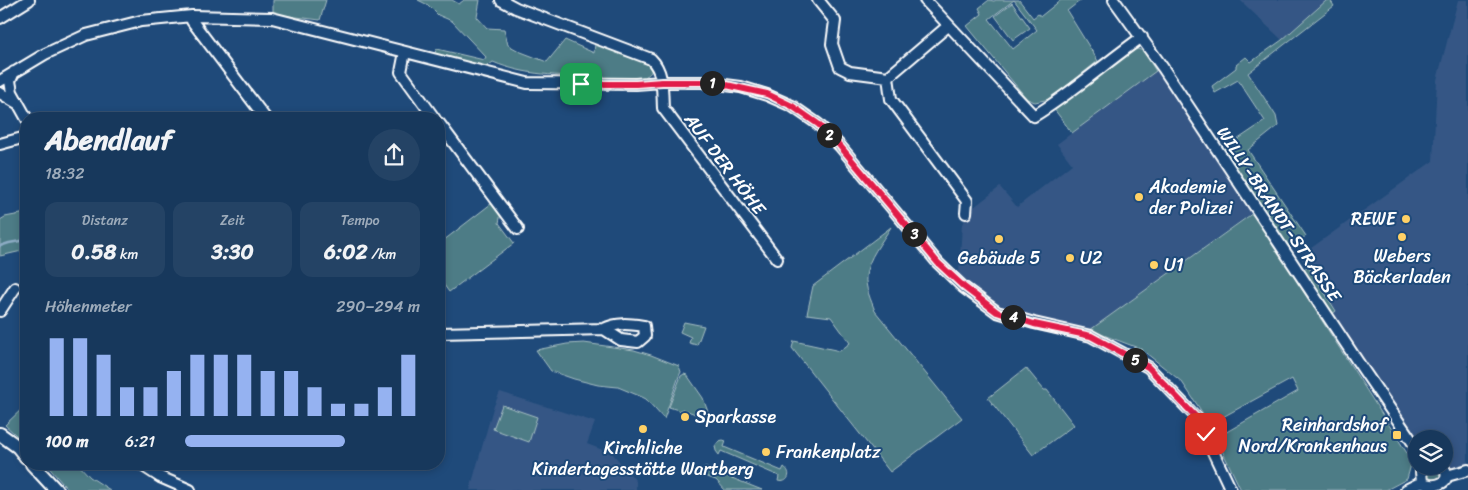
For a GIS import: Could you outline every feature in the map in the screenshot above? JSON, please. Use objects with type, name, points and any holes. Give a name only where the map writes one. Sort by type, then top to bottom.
[{"type":"main road","points":[[0,434],[20,450]]},
{"type":"main road","points":[[38,470],[56,490]]},
{"type":"street","points":[[0,18],[29,0]]},
{"type":"street","points":[[501,0],[524,11],[651,59],[657,65],[662,82]]},
{"type":"street","points":[[818,0],[835,21],[832,44],[840,67],[850,72],[888,77],[948,26]]},
{"type":"street","points":[[925,0],[1034,116],[1076,88],[1142,37]]},
{"type":"street","name":"WILLY-BRANDT-STRASSE","points":[[1114,0],[1142,37],[1408,435]]},
{"type":"street","points":[[0,81],[45,54],[86,35],[141,21],[192,16],[272,18],[527,83],[636,84],[702,82],[740,87],[767,94],[792,106],[818,124],[840,146],[938,263],[964,287],[997,312],[1025,321],[1091,336],[1148,367],[1197,418],[1231,490]]},
{"type":"street","points":[[192,16],[192,21],[261,112]]},
{"type":"street","points":[[405,52],[401,72],[430,112]]},
{"type":"street","points":[[14,72],[10,81],[12,92],[23,112]]},
{"type":"street","points":[[888,77],[891,99],[967,201],[966,214]]},
{"type":"street","name":"AUF DER HÖHE","points":[[662,82],[664,108],[777,260]]},
{"type":"street","points":[[0,93],[18,104]]},
{"type":"street","points":[[445,131],[518,229]]},
{"type":"street","points":[[0,144],[20,139]]},
{"type":"street","points":[[0,311],[15,288]]},
{"type":"street","points":[[445,333],[604,329]]},
{"type":"street","points":[[149,470],[160,477],[190,490]]},
{"type":"street","points":[[1453,471],[1468,470]]},
{"type":"street","points":[[1421,475],[1422,482],[1430,489],[1440,489],[1445,484],[1445,475]]},
{"type":"street","points":[[1406,490],[1422,482]]},
{"type":"shaded area","points":[[1240,0],[1327,0],[1282,40]]},
{"type":"shaded area","points":[[1458,0],[1468,0],[1468,470],[1453,474],[1453,430],[1410,430],[1328,317],[1336,310],[1300,256],[1433,161],[1437,80]]},
{"type":"shaded area","name":"Akademie der Polizei","points":[[1161,67],[1257,209],[1090,330],[1017,315],[984,300],[959,274],[962,224],[974,207],[1000,187],[1017,207],[1072,164],[1057,144]]},
{"type":"shaded area","points":[[500,392],[595,422],[587,444],[613,454],[636,481],[636,490],[470,490],[493,408]]},
{"type":"green space","points":[[273,0],[326,0],[320,20],[273,14]]},
{"type":"green space","points":[[418,0],[452,0],[459,4],[464,0],[480,0],[477,17],[487,28],[504,29],[508,45],[547,62],[565,40],[594,53],[595,44],[621,52],[643,62],[650,67],[651,72],[644,77],[594,79],[593,77],[555,75],[518,70],[493,62],[486,67],[434,54],[437,49],[484,60],[486,57],[452,21],[438,15],[428,5]]},
{"type":"green space","points":[[989,0],[994,1],[996,0],[1014,0],[1019,0],[1033,18],[1038,14],[1041,16],[1061,0],[1081,0],[1067,11],[1098,61],[1050,99],[1035,102],[1027,99],[967,26],[982,14],[979,8]],"holes":[[[1014,0],[1037,30],[1013,49],[989,19]]]},
{"type":"green space","points":[[1327,0],[1330,0],[1334,6],[1248,73],[1276,116],[1278,126],[1248,150],[1306,236],[1284,250],[1219,152],[1265,121],[1238,80],[1215,93],[1212,86],[1236,68],[1236,65],[1246,57],[1251,62],[1282,40]]},
{"type":"green space","points":[[1012,3],[1030,28],[1013,40],[995,16]]},
{"type":"green space","points":[[1138,49],[1143,51],[1156,71],[1072,133],[1054,109],[1131,50]]},
{"type":"green space","points":[[496,200],[502,208],[499,223],[514,243],[449,292],[445,286],[445,239]]},
{"type":"green space","points":[[1253,213],[1408,455],[1407,479],[1386,490],[1241,490],[1216,438],[1298,391],[1292,379],[1210,424],[1182,382],[1141,349],[1090,330]]},
{"type":"green space","points":[[20,214],[20,251],[0,256],[0,220]]},
{"type":"green space","points":[[891,227],[872,257],[867,269],[866,280],[870,298],[875,311],[962,418],[890,472],[792,348],[794,341],[840,351],[850,343],[831,317],[807,314],[813,286]]},
{"type":"green space","points":[[1308,266],[1336,311],[1328,317],[1299,273]]},
{"type":"green space","points":[[684,322],[704,326],[697,345],[689,343],[691,337],[680,332]]},
{"type":"green space","points":[[584,343],[634,350],[679,366],[681,372],[664,419],[642,397],[618,387],[598,385],[551,371],[536,350]]},
{"type":"green space","points":[[1026,368],[1044,390],[1047,390],[1074,425],[1033,455],[988,398]]},
{"type":"green space","points":[[687,375],[703,398],[708,412],[704,420],[700,419],[701,416],[682,409],[681,411],[669,407],[681,376]]},
{"type":"green space","points":[[502,405],[537,417],[529,442],[493,429]]},
{"type":"green space","points":[[20,411],[20,439],[5,425]]},
{"type":"green space","points":[[719,441],[726,441],[724,447],[782,471],[784,467],[789,475],[787,479],[781,482],[778,481],[779,476],[721,451],[719,455],[715,446]]},
{"type":"green space","points":[[704,467],[762,490],[725,490],[716,480],[699,474]]},
{"type":"green space","points":[[51,470],[84,470],[90,477],[110,490],[68,490]]},
{"type":"green space","points":[[1427,475],[1442,475],[1441,481],[1427,481]]},
{"type":"waterway","points":[[0,246],[20,241]]},
{"type":"place","name":"Akademie der Polizei","points":[[1139,197]]},
{"type":"place","name":"REWE","points":[[1406,219]]},
{"type":"place","name":"Webers Bäckerladen","points":[[1402,237]]},
{"type":"place","name":"Gebäude 5","points":[[999,239]]},
{"type":"place","name":"U2","points":[[1070,258]]},
{"type":"place","name":"U1","points":[[1154,265]]},
{"type":"place","name":"Sparkasse","points":[[685,417]]},
{"type":"place","name":"Kirchliche Kindertagesstätte Wartberg","points":[[643,429]]},
{"type":"place","name":"Reinhardshof Nord/Krankenhaus","points":[[1397,435]]},
{"type":"place","name":"Frankenplatz","points":[[766,452]]},
{"type":"route","points":[[581,84],[662,82],[722,84],[767,94],[792,106],[818,124],[840,146],[938,263],[964,287],[997,312],[1034,324],[1091,336],[1148,367],[1197,418],[1206,434]]}]
